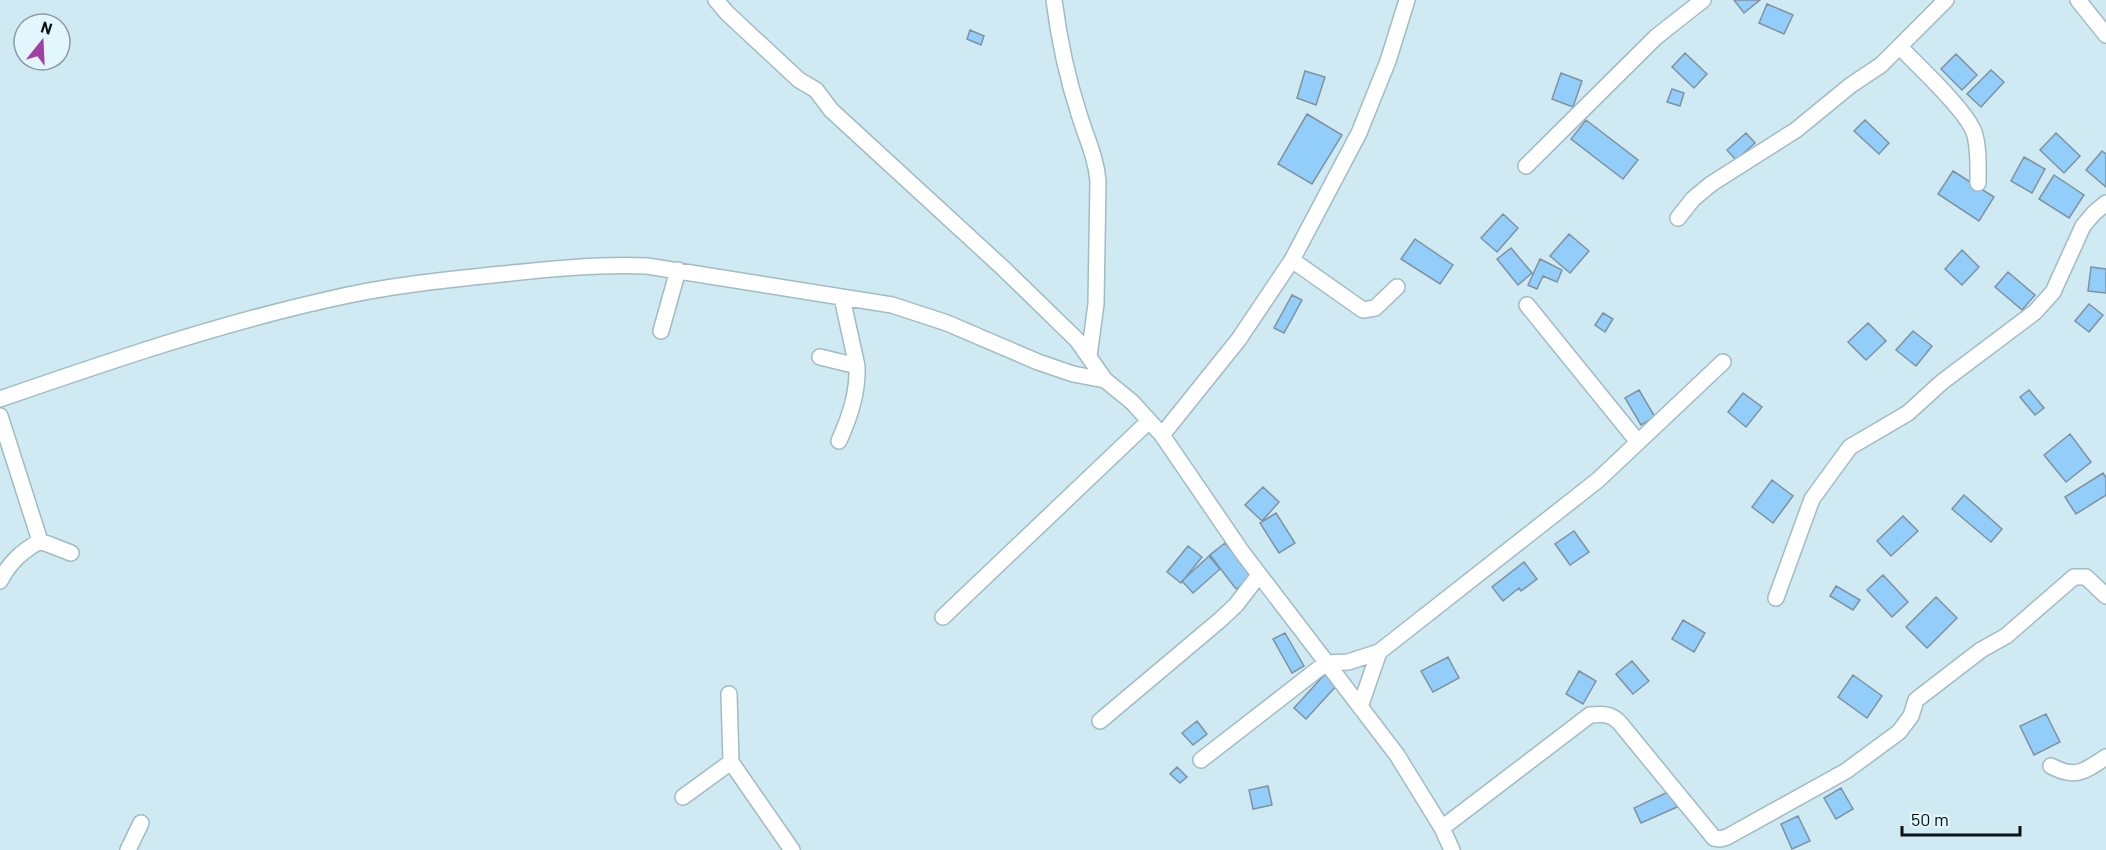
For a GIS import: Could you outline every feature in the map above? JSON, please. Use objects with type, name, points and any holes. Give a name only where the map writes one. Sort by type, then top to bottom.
[{"type":"street","points":[[716,0],[727,13],[800,80],[816,90],[831,110],[1077,340],[1105,380],[1132,402],[1162,435],[1259,575],[1396,755],[1442,828],[1452,850]]},
{"type":"street","points":[[1054,0],[1060,42],[1097,171],[1096,304],[1089,356]]},
{"type":"street","points":[[1162,435],[1239,339],[1292,260],[1359,133],[1388,61],[1406,0]]},
{"type":"street","points":[[1526,166],[1656,37],[1703,0]]},
{"type":"street","points":[[1678,218],[1711,184],[1796,130],[1851,85],[1881,65],[1946,0]]},
{"type":"street","points":[[2078,0],[2106,35]]},
{"type":"street","points":[[1900,47],[1965,116],[1974,132],[1978,183]]},
{"type":"street","points":[[1776,598],[1812,499],[1850,447],[1908,413],[1942,382],[2035,312],[2053,292],[2084,226],[2106,203]]},
{"type":"street","points":[[1292,260],[1363,310],[1375,308],[1397,287]]},
{"type":"street","points":[[0,399],[231,324],[328,299],[414,283],[616,265],[678,270],[892,305],[947,323],[1038,362],[1073,374],[1105,380]]},
{"type":"street","points":[[660,330],[678,270]]},
{"type":"street","points":[[839,441],[854,398],[857,366],[842,298]]},
{"type":"street","points":[[1527,305],[1638,442]]},
{"type":"street","points":[[820,357],[857,366]]},
{"type":"street","points":[[1201,760],[1326,663],[1348,662],[1379,652],[1598,480],[1723,362]]},
{"type":"street","points":[[0,416],[40,541]]},
{"type":"street","points":[[943,617],[1149,421]]},
{"type":"street","points":[[40,541],[71,553]]},
{"type":"street","points":[[0,581],[11,562],[21,552],[40,541]]},
{"type":"street","points":[[1100,721],[1220,620],[1236,605],[1259,575]]},
{"type":"street","points":[[1442,828],[1590,715],[1602,714],[1612,716],[1619,722],[1714,838],[1727,837],[1846,771],[1899,732],[1911,716],[1916,700],[1981,650],[2006,636],[2074,577],[2086,577],[2106,596]]},
{"type":"street","points":[[1360,707],[1379,652]]},
{"type":"street","points":[[729,694],[731,762],[792,850]]},
{"type":"street","points":[[2051,766],[2065,774],[2078,773],[2106,758]]},
{"type":"street","points":[[682,797],[731,762]]},
{"type":"street","points":[[128,850],[141,823]]},
{"type":"building","points":[[1734,0],[1760,0],[1744,13]]},
{"type":"building","points":[[1767,4],[1793,15],[1784,34],[1759,23]]},
{"type":"building","points":[[970,30],[984,36],[981,45],[967,39]]},
{"type":"building","points":[[1685,53],[1707,74],[1694,88],[1672,67]]},
{"type":"building","points":[[1956,54],[1977,75],[1962,90],[1941,69]]},
{"type":"building","points":[[1991,70],[2004,82],[1981,107],[1967,94]]},
{"type":"building","points":[[1305,71],[1325,77],[1316,105],[1297,98]]},
{"type":"building","points":[[1305,71],[1325,77],[1316,105],[1297,98]]},
{"type":"building","points":[[1561,73],[1582,81],[1573,107],[1552,99]]},
{"type":"building","points":[[1672,89],[1684,93],[1680,106],[1667,102]]},
{"type":"building","points":[[1307,114],[1342,135],[1312,184],[1278,164]]},
{"type":"building","points":[[1586,120],[1638,160],[1623,179],[1571,139]]},
{"type":"building","points":[[1865,120],[1889,143],[1879,154],[1854,131]]},
{"type":"building","points":[[1746,133],[1755,143],[1736,160],[1727,150]]},
{"type":"building","points":[[2056,133],[2080,156],[2064,173],[2040,150]]},
{"type":"building","points":[[2102,151],[2106,154],[2106,187],[2086,170]]},
{"type":"building","points":[[2024,157],[2045,169],[2032,193],[2011,181]]},
{"type":"building","points":[[1953,171],[1994,197],[1979,221],[1938,194]]},
{"type":"building","points":[[2054,175],[2084,195],[2069,218],[2039,199]]},
{"type":"building","points":[[1503,214],[1518,228],[1497,252],[1481,238]]},
{"type":"building","points":[[1569,234],[1589,251],[1570,273],[1550,256]]},
{"type":"building","points":[[1415,239],[1453,265],[1440,284],[1401,259]]},
{"type":"building","points":[[1511,248],[1532,273],[1518,285],[1497,259]]},
{"type":"building","points":[[1962,250],[1979,267],[1962,285],[1945,269]]},
{"type":"building","points":[[1540,259],[1562,270],[1557,282],[1543,276],[1537,289],[1528,285]]},
{"type":"building","points":[[2091,267],[2106,269],[2106,293],[2088,291]]},
{"type":"building","points":[[2008,272],[2035,295],[2022,310],[1995,287]]},
{"type":"building","points":[[1292,295],[1302,300],[1284,333],[1274,328]]},
{"type":"building","points":[[2089,304],[2103,315],[2089,332],[2075,321]]},
{"type":"building","points":[[1603,313],[1613,319],[1605,332],[1595,325]]},
{"type":"building","points":[[1868,323],[1886,341],[1866,360],[1848,342]]},
{"type":"building","points":[[1913,331],[1932,346],[1916,366],[1896,350]]},
{"type":"building","points":[[1639,390],[1655,417],[1641,425],[1625,398]]},
{"type":"building","points":[[2029,390],[2044,408],[2035,415],[2020,397]]},
{"type":"building","points":[[1743,393],[1762,407],[1746,427],[1728,412]]},
{"type":"building","points":[[2070,434],[2091,462],[2066,482],[2044,455]]},
{"type":"building","points":[[2103,473],[2106,478],[2106,495],[2076,514],[2065,497]]},
{"type":"building","points":[[1772,480],[1793,496],[1773,523],[1752,507]]},
{"type":"building","points":[[1263,487],[1279,502],[1262,521],[1245,505]]},
{"type":"building","points":[[1964,495],[2002,529],[1991,542],[1952,509]]},
{"type":"building","points":[[1276,513],[1295,543],[1279,553],[1260,523]]},
{"type":"building","points":[[1903,516],[1918,531],[1891,556],[1877,541]]},
{"type":"building","points":[[1574,531],[1589,552],[1570,565],[1555,544]]},
{"type":"building","points":[[1225,543],[1252,577],[1236,589],[1210,555]]},
{"type":"building","points":[[1188,546],[1202,557],[1181,583],[1167,572]]},
{"type":"building","points":[[1209,556],[1220,569],[1193,593],[1182,581]]},
{"type":"building","points":[[1524,562],[1537,579],[1521,591],[1519,588],[1503,601],[1492,587]]},
{"type":"building","points":[[1883,575],[1908,602],[1892,617],[1867,590]]},
{"type":"building","points":[[1836,586],[1860,600],[1853,610],[1830,596]]},
{"type":"building","points":[[1936,597],[1957,618],[1927,648],[1906,627]]},
{"type":"building","points":[[1683,620],[1705,633],[1694,652],[1672,639]]},
{"type":"building","points":[[1285,633],[1304,666],[1292,673],[1273,639]]},
{"type":"building","points":[[1448,657],[1459,678],[1433,692],[1421,671]]},
{"type":"building","points":[[1632,661],[1649,681],[1633,694],[1616,674]]},
{"type":"building","points":[[1579,671],[1596,681],[1583,704],[1566,694]]},
{"type":"building","points":[[1326,673],[1338,684],[1306,719],[1294,708]]},
{"type":"building","points":[[1853,675],[1882,696],[1867,718],[1838,697]]},
{"type":"building","points":[[2046,714],[2060,742],[2034,755],[2020,726]]},
{"type":"building","points":[[1197,721],[1207,734],[1193,745],[1182,733]]},
{"type":"building","points":[[1177,767],[1187,777],[1180,783],[1170,774]]},
{"type":"building","points":[[1268,786],[1272,805],[1253,809],[1249,790]]},
{"type":"building","points":[[1841,788],[1853,809],[1836,819],[1824,798]]},
{"type":"building","points":[[1670,791],[1677,807],[1641,823],[1634,808]]},
{"type":"building","points":[[1798,816],[1810,841],[1792,849],[1781,824]]}]
